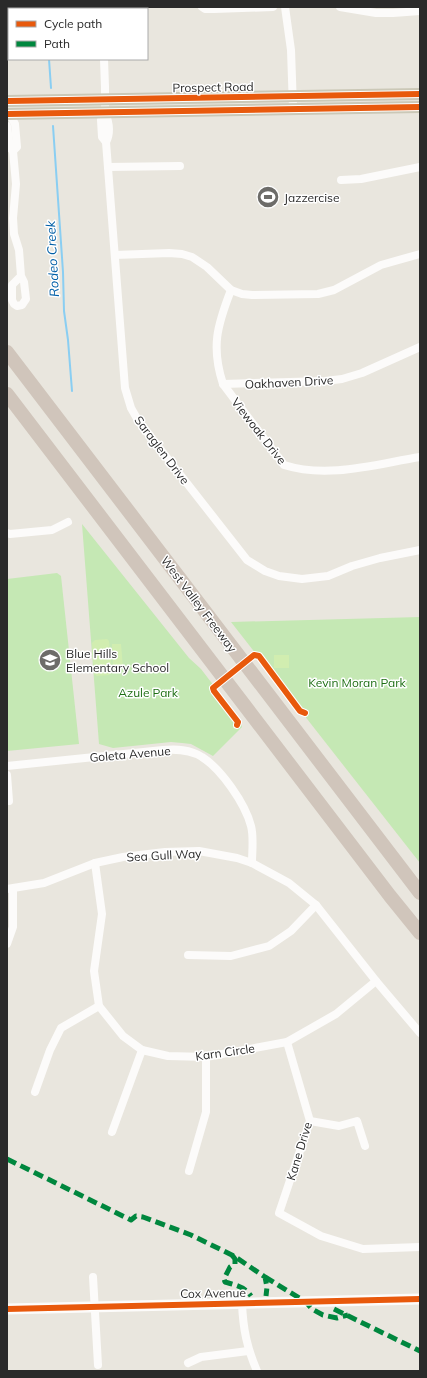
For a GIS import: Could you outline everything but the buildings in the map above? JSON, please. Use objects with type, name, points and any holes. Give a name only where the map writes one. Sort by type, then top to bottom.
[{"type":"highway","name":"West Valley Freeway","points":[[7,352],[420,893]]},
{"type":"highway","name":"West Valley Freeway","points":[[7,394],[390,896],[420,933]]},
{"type":"main road","name":"Prospect Road","points":[[7,101],[420,94]]},
{"type":"main road","name":"Prospect Road","points":[[8,117],[104,112],[420,107]]},
{"type":"main road","name":"Cox Avenue","points":[[7,1309],[420,1299]]},
{"type":"street","points":[[202,7],[205,9],[273,7]]},
{"type":"street","points":[[285,7],[291,50],[293,108]]},
{"type":"street","points":[[340,7],[376,13],[420,11]]},
{"type":"street","name":"Saraglen Drive","points":[[104,60],[105,99],[104,112],[101,120],[102,137],[106,142],[125,388],[131,408],[138,422],[247,560],[265,571],[279,576],[302,579],[328,576],[352,566],[380,558],[420,550]]},
{"type":"street","points":[[8,117],[15,124],[17,147],[13,151],[11,162],[16,184],[13,218],[14,234],[19,250],[21,276]]},
{"type":"street","points":[[7,126],[10,148],[13,151]]},
{"type":"street","points":[[108,167],[180,166]]},
{"type":"street","points":[[341,180],[361,179],[420,167]]},
{"type":"street","points":[[115,255],[182,254],[192,257],[207,266],[231,290],[242,294],[252,295],[318,294],[334,290],[380,265],[420,254]]},
{"type":"street","name":"Viewoak Drive","points":[[231,290],[221,316],[217,334],[216,350],[218,369],[223,384],[284,466],[298,470],[348,470],[391,461],[420,457]]},
{"type":"street","name":"Oakhaven Drive","points":[[223,384],[325,381],[342,379],[362,373],[420,347]]},
{"type":"street","points":[[7,533],[52,530],[68,522]]},
{"type":"street","name":"Goleta Avenue","points":[[7,766],[174,749],[188,751],[201,756],[213,766],[230,787],[243,807],[251,826],[252,863]]},
{"type":"street","points":[[7,775],[9,801]]},
{"type":"street","name":"Sea Gull Way","points":[[10,889],[44,883],[95,863],[123,857],[165,852],[199,851],[237,858],[252,863],[289,883],[316,905],[376,981],[420,1033]]},
{"type":"street","points":[[35,1092],[50,1050],[62,1028],[99,1006],[94,971],[102,914],[95,863]]},
{"type":"street","points":[[7,944],[13,927],[10,889]]},
{"type":"street","points":[[188,955],[230,956],[269,946],[291,931],[316,905]]},
{"type":"street","name":"Karn Circle","points":[[99,1006],[123,1036],[142,1050],[168,1056],[206,1057],[288,1042],[336,1014],[376,981]]},
{"type":"street","name":"Kane Drive","points":[[288,1042],[310,1121],[279,1213],[321,1236],[363,1249],[420,1247]]},
{"type":"street","points":[[112,1132],[142,1050]]},
{"type":"street","points":[[189,1171],[206,1112],[206,1057]]},
{"type":"street","points":[[310,1121],[339,1126],[357,1121],[365,1146]]},
{"type":"street","points":[[93,1277],[98,1365]]},
{"type":"street","points":[[242,1303],[244,1334],[248,1351],[257,1371]]},
{"type":"street","points":[[188,1363],[201,1357],[248,1351]]},
{"type":"green space","name":"Azule Park","points":[[82,524],[189,658],[201,669],[240,720],[242,727],[213,756],[191,744],[182,743],[171,742],[113,748],[99,744]]},
{"type":"green space","name":"Blue Hills Elementary School","points":[[57,573],[61,576],[79,744],[7,751],[7,579]]},
{"type":"green space","name":"Kevin Moran Park","points":[[420,617],[420,863],[231,622]]},
{"type":"green space","points":[[107,639],[109,641],[112,672],[109,675],[97,676],[94,674],[92,643],[95,640]]},
{"type":"green space","points":[[112,644],[121,644],[123,668],[113,669]]},
{"type":"green space","points":[[274,655],[289,655],[289,668],[274,668]]},
{"type":"waterway","name":"Rodeo Creek","points":[[49,60],[51,88]]},
{"type":"waterway","name":"Rodeo Creek","points":[[53,126],[63,272],[64,311],[72,391]]},
{"type":"marked path","points":[[7,1159],[131,1220],[136,1216],[143,1217],[191,1235],[234,1256],[265,1277],[267,1287],[266,1296]]},
{"type":"marked path","points":[[232,1255],[235,1259],[235,1264],[230,1267],[224,1279],[225,1282],[243,1288],[251,1296]]},
{"type":"marked path","points":[[265,1277],[306,1302],[312,1309],[323,1315],[337,1318],[348,1315]]},
{"type":"marked path","points":[[334,1309],[420,1351]]},
{"type":"cycle path","points":[[7,101],[420,94]]},
{"type":"cycle path","points":[[7,114],[420,107]]},
{"type":"cycle path","points":[[237,725],[238,722],[213,688],[254,655],[259,656],[300,711],[305,713]]},
{"type":"cycle path","points":[[7,1309],[420,1299]]},
{"type":"place","name":"Jazzercise","points":[[268,197]]},
{"type":"place","name":"Blue Hills Elementary School","points":[[50,660]]}]
